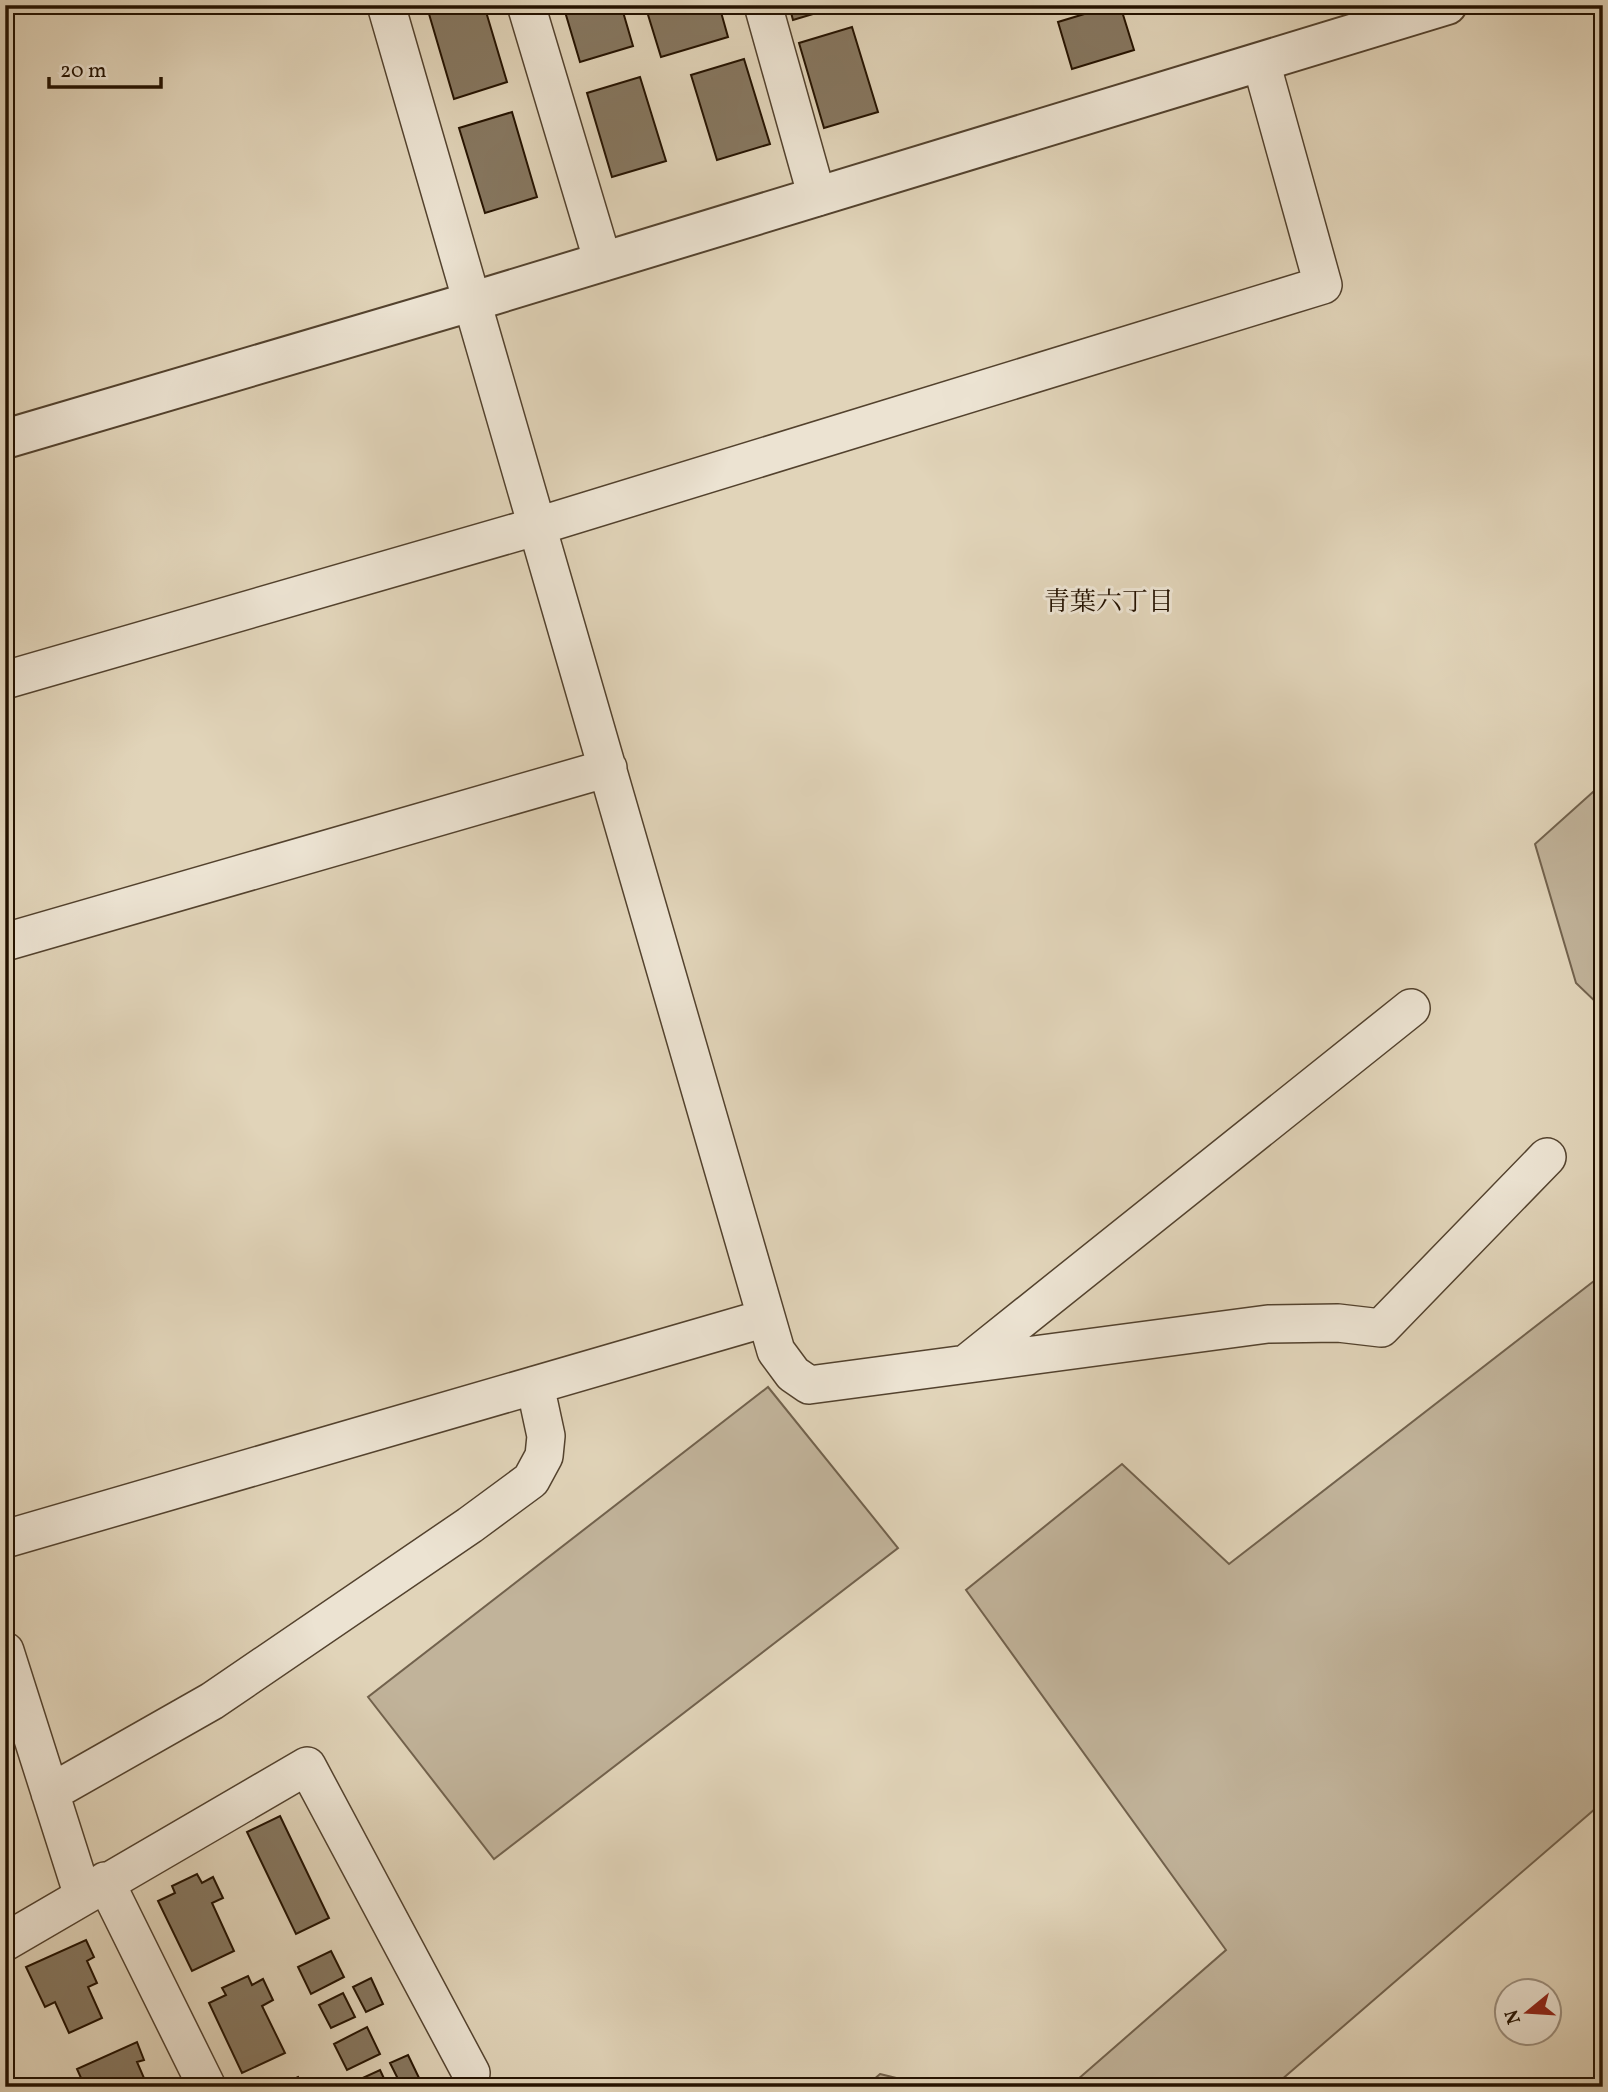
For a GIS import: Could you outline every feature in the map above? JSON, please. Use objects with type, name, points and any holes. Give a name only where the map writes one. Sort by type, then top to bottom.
[{"type":"street","points":[[386,5],[474,301],[766,1318],[776,1351],[793,1374],[809,1385],[1268,1324],[1338,1323],[1381,1328],[1547,1157]]},
{"type":"street","points":[[527,5],[603,262]]},
{"type":"street","points":[[763,5],[817,197]]},
{"type":"street","points":[[5,439],[474,301],[1447,5]]},
{"type":"street","points":[[5,680],[538,526],[1323,285],[1261,62]]},
{"type":"street","points":[[5,942],[608,768]]},
{"type":"street","points":[[966,1364],[1412,1008]]},
{"type":"street","points":[[5,1539],[766,1318]]},
{"type":"street","points":[[51,1793],[212,1701],[470,1525],[531,1480],[544,1456],[546,1436],[535,1385]]},
{"type":"street","points":[[5,1651],[51,1793],[94,1888],[207,2087]]},
{"type":"street","points":[[5,1942],[307,1766],[471,2073]]},
{"type":"shaded area","points":[[1603,783],[1603,1009],[1576,983],[1535,844]]},
{"type":"shaded area","points":[[1603,1274],[1603,1802],[1273,2087],[1069,2087],[1226,1950],[966,1590],[1122,1464],[1229,1564]]},
{"type":"shaded area","points":[[768,1387],[898,1548],[494,1859],[368,1697]]},
{"type":"shaded area","points":[[880,2074],[933,2087],[865,2087]]},
{"type":"building","points":[[457,5],[484,5],[507,82],[454,99],[429,14]]},
{"type":"building","points":[[563,5],[621,5],[633,46],[580,62]]},
{"type":"building","points":[[645,5],[719,5],[728,37],[661,57]]},
{"type":"building","points":[[789,5],[843,5],[793,20]]},
{"type":"building","points":[[1120,5],[1134,50],[1072,69],[1058,22]]},
{"type":"building","points":[[852,27],[878,112],[824,128],[799,43]]},
{"type":"building","points":[[744,59],[770,144],[717,160],[691,75]]},
{"type":"building","points":[[640,77],[666,161],[612,177],[587,93]]},
{"type":"building","points":[[512,112],[537,197],[485,213],[459,128]]},
{"type":"building","points":[[280,1816],[329,1918],[296,1934],[247,1832]]},
{"type":"building","points":[[197,1874],[202,1883],[213,1877],[223,1898],[212,1903],[234,1951],[192,1971],[158,1901],[175,1893],[172,1886]]},
{"type":"building","points":[[86,1940],[94,1957],[87,1961],[97,1983],[88,1987],[102,2018],[69,2033],[55,2002],[45,2007],[26,1967]]},
{"type":"building","points":[[331,1951],[344,1977],[311,1994],[298,1967]]},
{"type":"building","points":[[248,1976],[252,1985],[263,1979],[273,2000],[262,2006],[285,2053],[242,2073],[209,2003],[226,1995],[222,1988]]},
{"type":"building","points":[[371,1978],[383,2004],[366,2012],[353,1987]]},
{"type":"building","points":[[343,1993],[355,2017],[331,2028],[319,2005]]},
{"type":"building","points":[[367,2027],[380,2054],[347,2070],[334,2044]]},
{"type":"building","points":[[137,2042],[144,2060],[137,2062],[147,2085],[85,2087],[77,2069]]},
{"type":"building","points":[[408,2055],[420,2080],[402,2087],[390,2063]]},
{"type":"building","points":[[380,2070],[388,2087],[359,2087],[356,2081]]},
{"type":"building","points":[[298,2077],[302,2086],[314,2080],[317,2087],[277,2087]]},
{"type":"district","name":"青葉六丁目","points":[[1109,601]]}]
